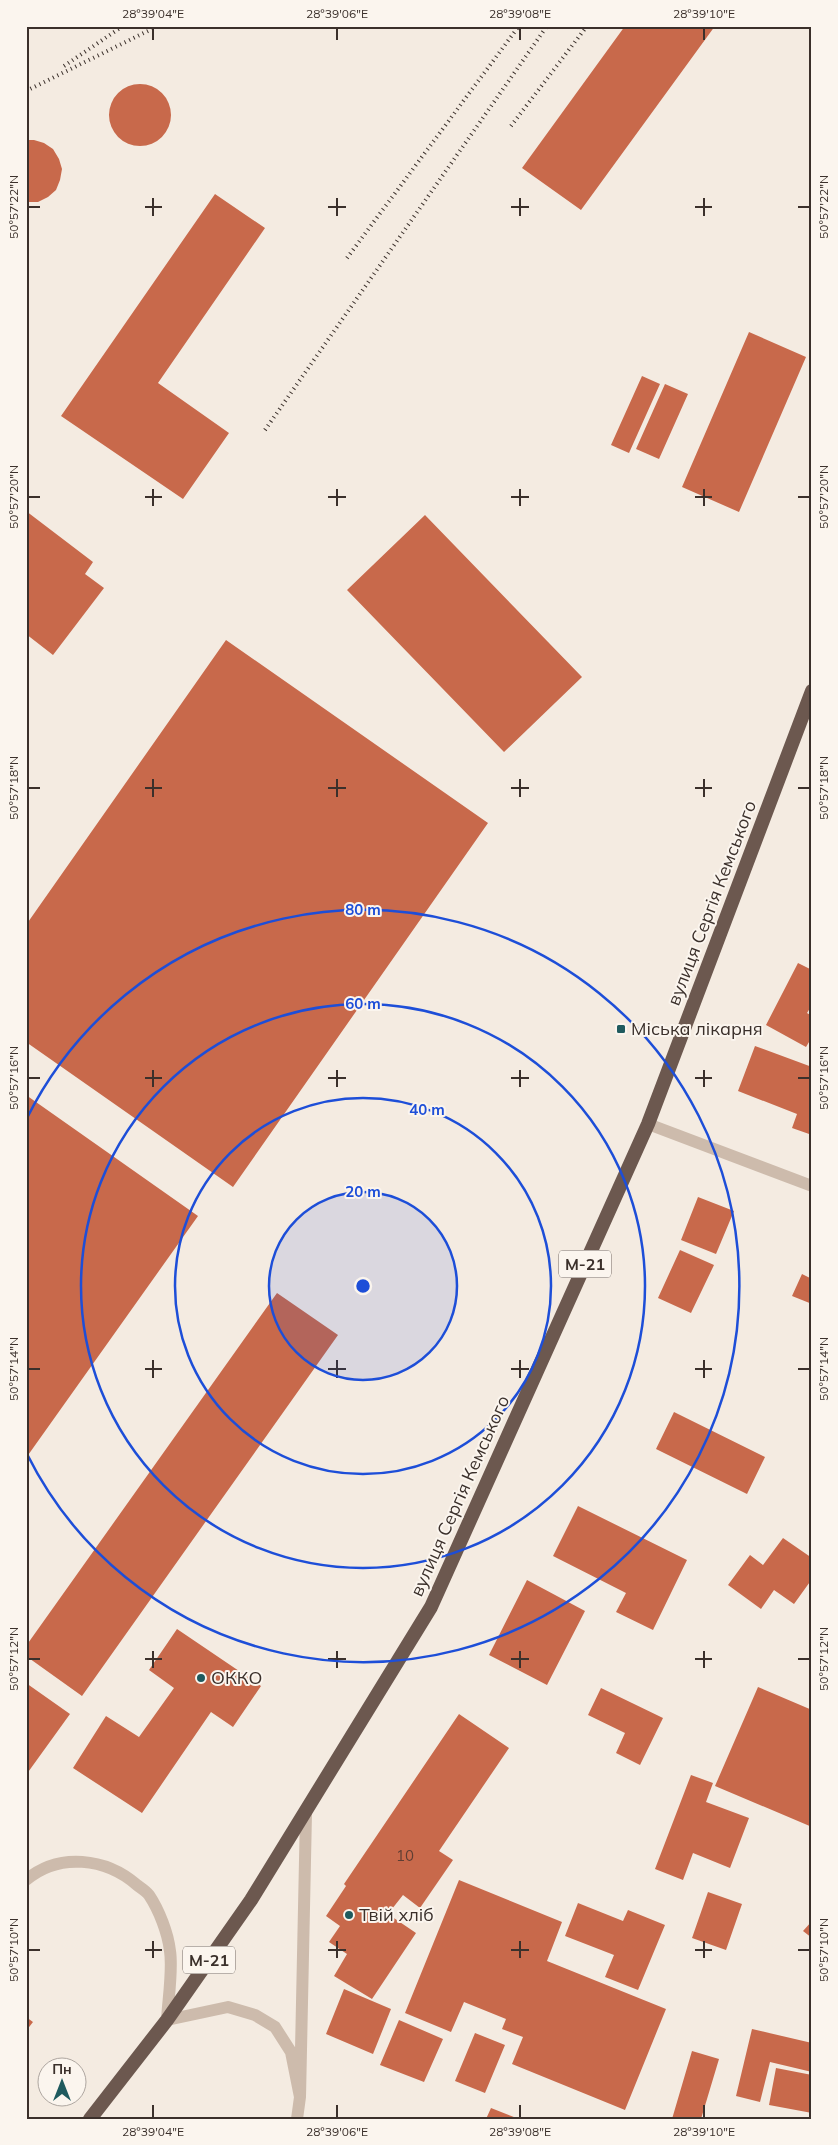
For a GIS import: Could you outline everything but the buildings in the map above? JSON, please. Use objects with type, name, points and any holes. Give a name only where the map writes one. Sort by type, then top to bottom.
[{"type":"highway","name":"вулиця Сергія Кемського","points":[[90,2119],[167,2020],[251,1900],[431,1607],[648,1124],[812,691]]},
{"type":"street","points":[[648,1124],[812,1186]]},
{"type":"street","points":[[297,2119],[300,2097],[306,1813]]},
{"type":"street","points":[[26,1880],[37,1870],[68,1861],[94,1862],[124,1873],[148,1894],[161,1918],[170,1952],[167,2020],[228,2007],[255,2015],[276,2027],[291,2052],[300,2097]]},
{"type":"railway","points":[[64,66],[123,26]]},
{"type":"railway","points":[[26,91],[158,26]]},
{"type":"railway","points":[[347,258],[519,26]]},
{"type":"railway","points":[[265,430],[547,26]]},
{"type":"railway","points":[[511,126],[587,26]]},
{"type":"place","name":"Міська лікарня","points":[[621,1029]]},
{"type":"place","name":"ОККО","points":[[201,1678]]},
{"type":"place","name":"Твій хліб","points":[[349,1915]]}]
